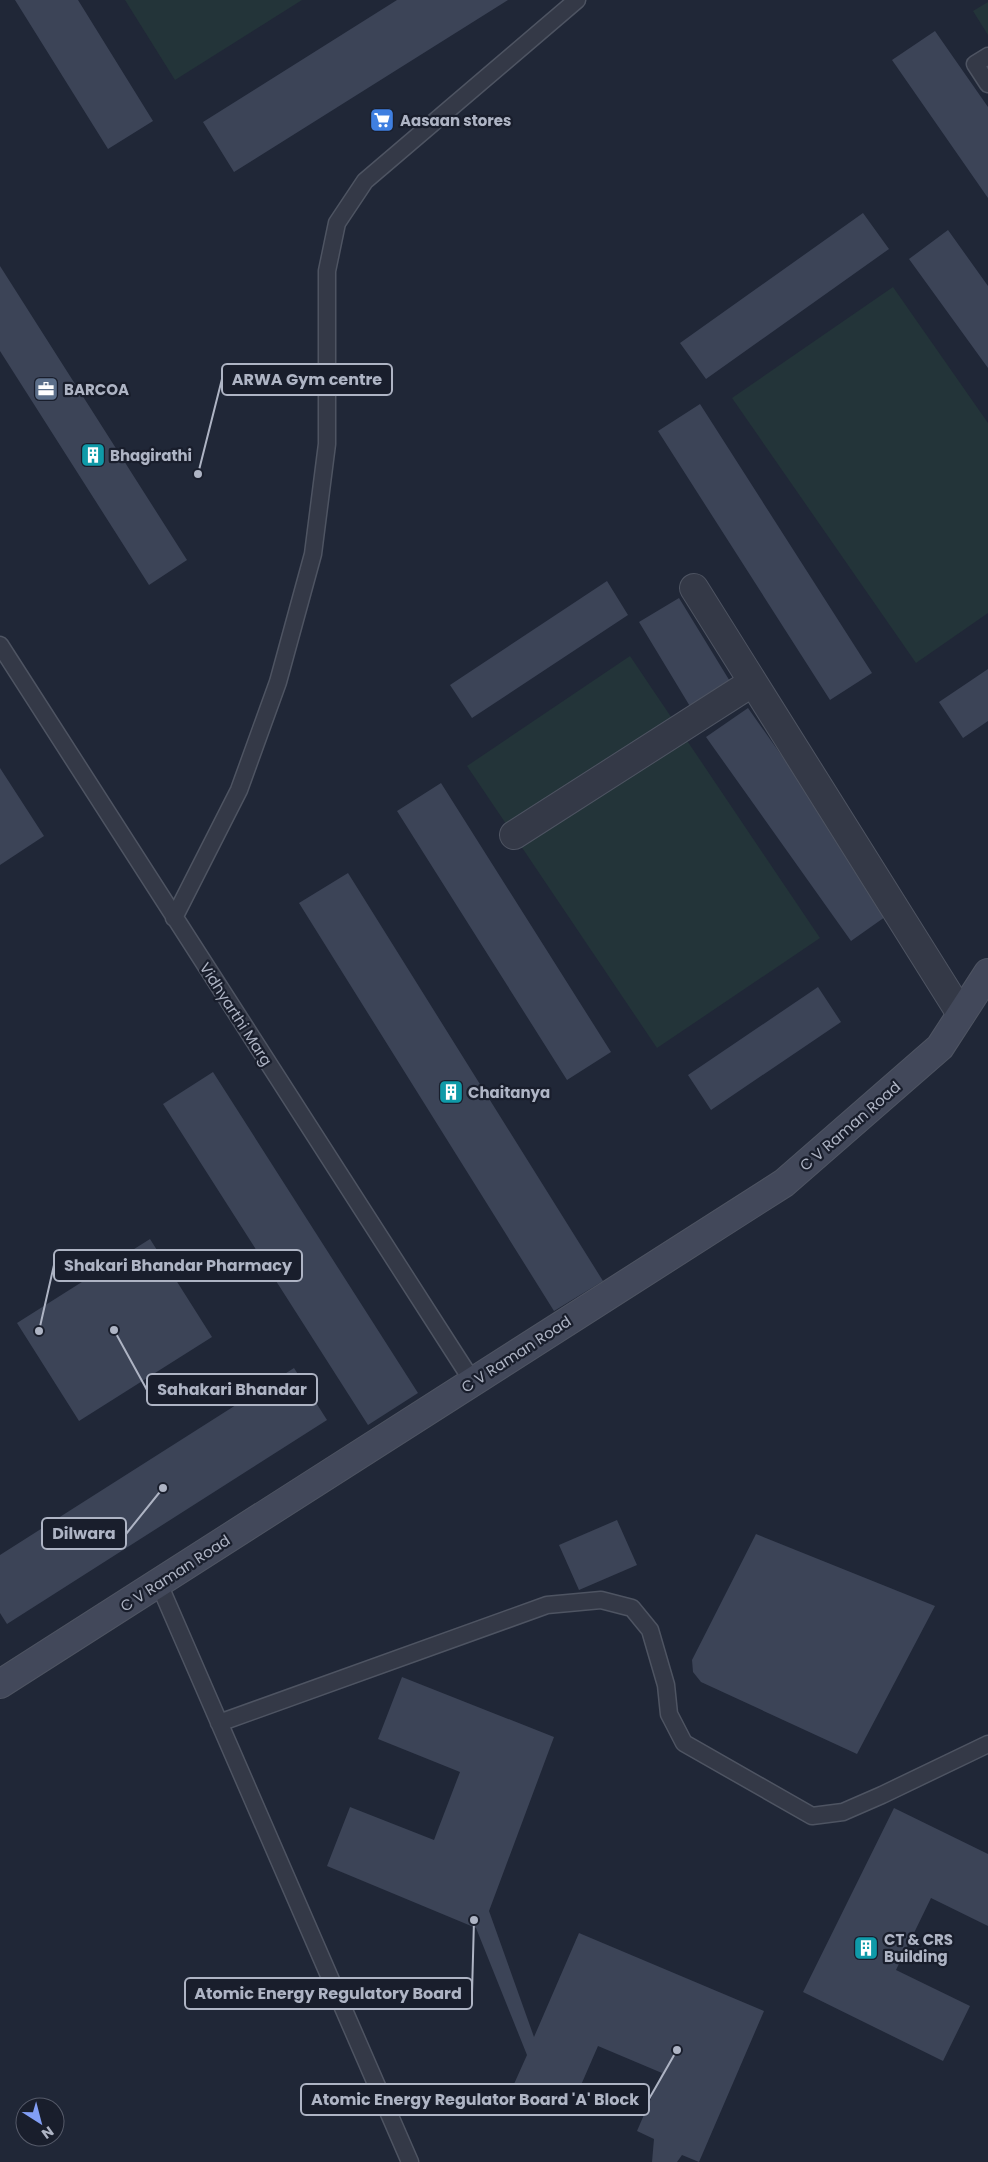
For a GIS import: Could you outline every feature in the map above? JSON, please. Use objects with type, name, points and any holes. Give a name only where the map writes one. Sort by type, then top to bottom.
[{"type":"street","points":[[694,588],[961,1014]]},
{"type":"street","points":[[514,835],[753,682]]},
{"type":"street","name":"C V Raman Road","points":[[0,1684],[784,1183],[940,1047],[988,973]]},
{"type":"lane","points":[[174,918],[239,790],[278,682],[313,554],[327,444],[327,271],[337,223],[365,181],[577,0]]},
{"type":"lane","points":[[988,56],[975,64],[988,84]]},
{"type":"lane","name":"Vidhyarthi Marg","points":[[0,645],[473,1382]]},
{"type":"lane","points":[[159,1584],[410,2162]]},
{"type":"lane","points":[[219,1723],[547,1605],[601,1600],[632,1608],[650,1630],[666,1685],[669,1714],[684,1743],[812,1816],[843,1812],[988,1744]]},
{"type":"shaded area","points":[[125,0],[302,0],[175,80]]},
{"type":"shaded area","points":[[988,2],[988,35],[973,11]]},
{"type":"shaded area","points":[[893,287],[988,423],[988,613],[916,663],[732,398]]},
{"type":"shaded area","points":[[630,656],[820,938],[657,1048],[467,766]]},
{"type":"building","points":[[15,0],[78,0],[153,121],[108,149]]},
{"type":"building","points":[[397,0],[508,0],[234,172],[203,122]]},
{"type":"building","points":[[935,31],[988,107],[988,198],[892,60]]},
{"type":"building","points":[[863,213],[889,249],[706,379],[680,343]]},
{"type":"building","points":[[948,230],[988,286],[988,368],[909,259]]},
{"type":"building","name":"Bhagirathi","points":[[0,266],[187,560],[149,585],[0,351]]},
{"type":"building","points":[[700,404],[872,673],[830,700],[658,431]]},
{"type":"building","points":[[607,581],[628,615],[472,718],[450,685]]},
{"type":"building","points":[[679,598],[731,683],[691,708],[639,622]]},
{"type":"building","points":[[988,669],[988,721],[963,738],[939,702]]},
{"type":"building","points":[[748,708],[892,912],[851,941],[706,737]]},
{"type":"building","points":[[0,768],[44,836],[0,865]]},
{"type":"building","points":[[441,783],[611,1052],[567,1080],[397,811]]},
{"type":"building","name":"Chaitanya","points":[[348,873],[603,1281],[554,1311],[299,903]]},
{"type":"building","points":[[818,987],[841,1022],[711,1110],[688,1075]]},
{"type":"building","points":[[213,1072],[418,1393],[368,1425],[163,1104]]},
{"type":"building","points":[[150,1239],[212,1337],[79,1421],[17,1323]]},
{"type":"building","points":[[294,1368],[327,1420],[7,1624],[0,1613],[0,1555]]},
{"type":"building","points":[[617,1520],[637,1565],[579,1590],[559,1545]]},
{"type":"building","points":[[756,1534],[935,1606],[857,1754],[701,1682],[693,1672],[692,1660]]},
{"type":"building","points":[[402,1677],[554,1737],[489,1911],[534,2037],[579,1933],[764,2011],[699,2162],[682,2155],[677,2162],[652,2162],[654,2139],[637,2131],[662,2073],[598,2046],[571,2108],[514,2084],[527,2055],[476,1928],[327,1866],[350,1807],[434,1840],[460,1772],[378,1739]]},
{"type":"building","name":"CT & CRS Building","points":[[894,1808],[988,1854],[988,1926],[931,1898],[896,1970],[970,2006],[943,2061],[803,1992]]},
{"type":"place","name":"Aasaan stores","points":[[382,120]]},
{"type":"place","name":"BARCOA","points":[[46,389]]},
{"type":"place","name":"Bhagirathi","points":[[93,455]]},
{"type":"place","name":"ARWA Gym centre","points":[[198,474]]},
{"type":"place","name":"Chaitanya","points":[[451,1092]]},
{"type":"place","name":"Sahakari Bhandar","points":[[114,1330]]},
{"type":"place","name":"Shakari Bhandar Pharmacy","points":[[39,1331]]},
{"type":"place","name":"Dilwara","points":[[163,1488]]},
{"type":"place","name":"Atomic Energy Regulatory Board","points":[[474,1920]]},
{"type":"place","name":"CT & CRS Building","points":[[866,1948]]},
{"type":"place","name":"Atomic Energy Regulator Board 'A' Block","points":[[677,2050]]}]
